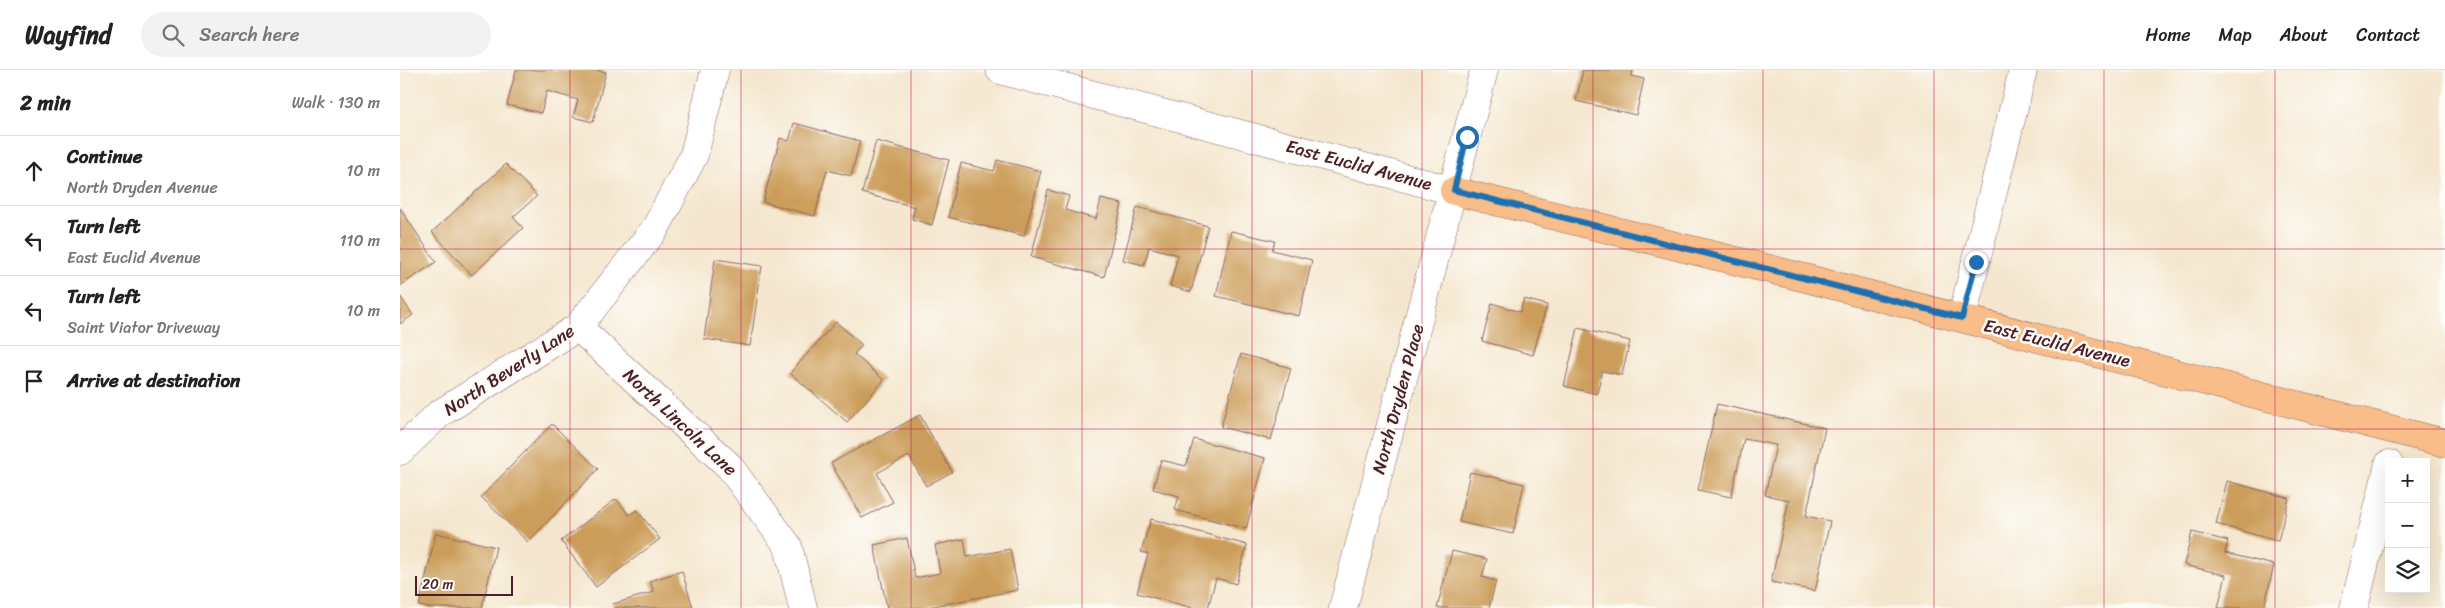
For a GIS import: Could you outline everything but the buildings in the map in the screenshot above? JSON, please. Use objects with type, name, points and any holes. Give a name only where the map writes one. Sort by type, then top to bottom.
[{"type":"main road","name":"East Euclid Avenue","points":[[1454,190],[1962,318],[2445,443]]},
{"type":"street","name":"North Beverly Lane","points":[[400,451],[439,414],[578,327],[655,229],[690,164],[694,155],[714,70]]},
{"type":"street","name":"East Euclid Avenue","points":[[1000,70],[1454,190]]},
{"type":"street","name":"North Dryden Place","points":[[1344,608],[1484,70]]},
{"type":"street","points":[[1962,318],[2023,70]]},
{"type":"street","name":"North Lincoln Lane","points":[[578,327],[729,466],[788,546],[803,608]]},
{"type":"street","points":[[2390,458],[2397,431]]},
{"type":"street","points":[[2354,608],[2385,480]]},
{"type":"route","points":[[1467,137],[1454,190],[1962,318],[1976,262]]}]
